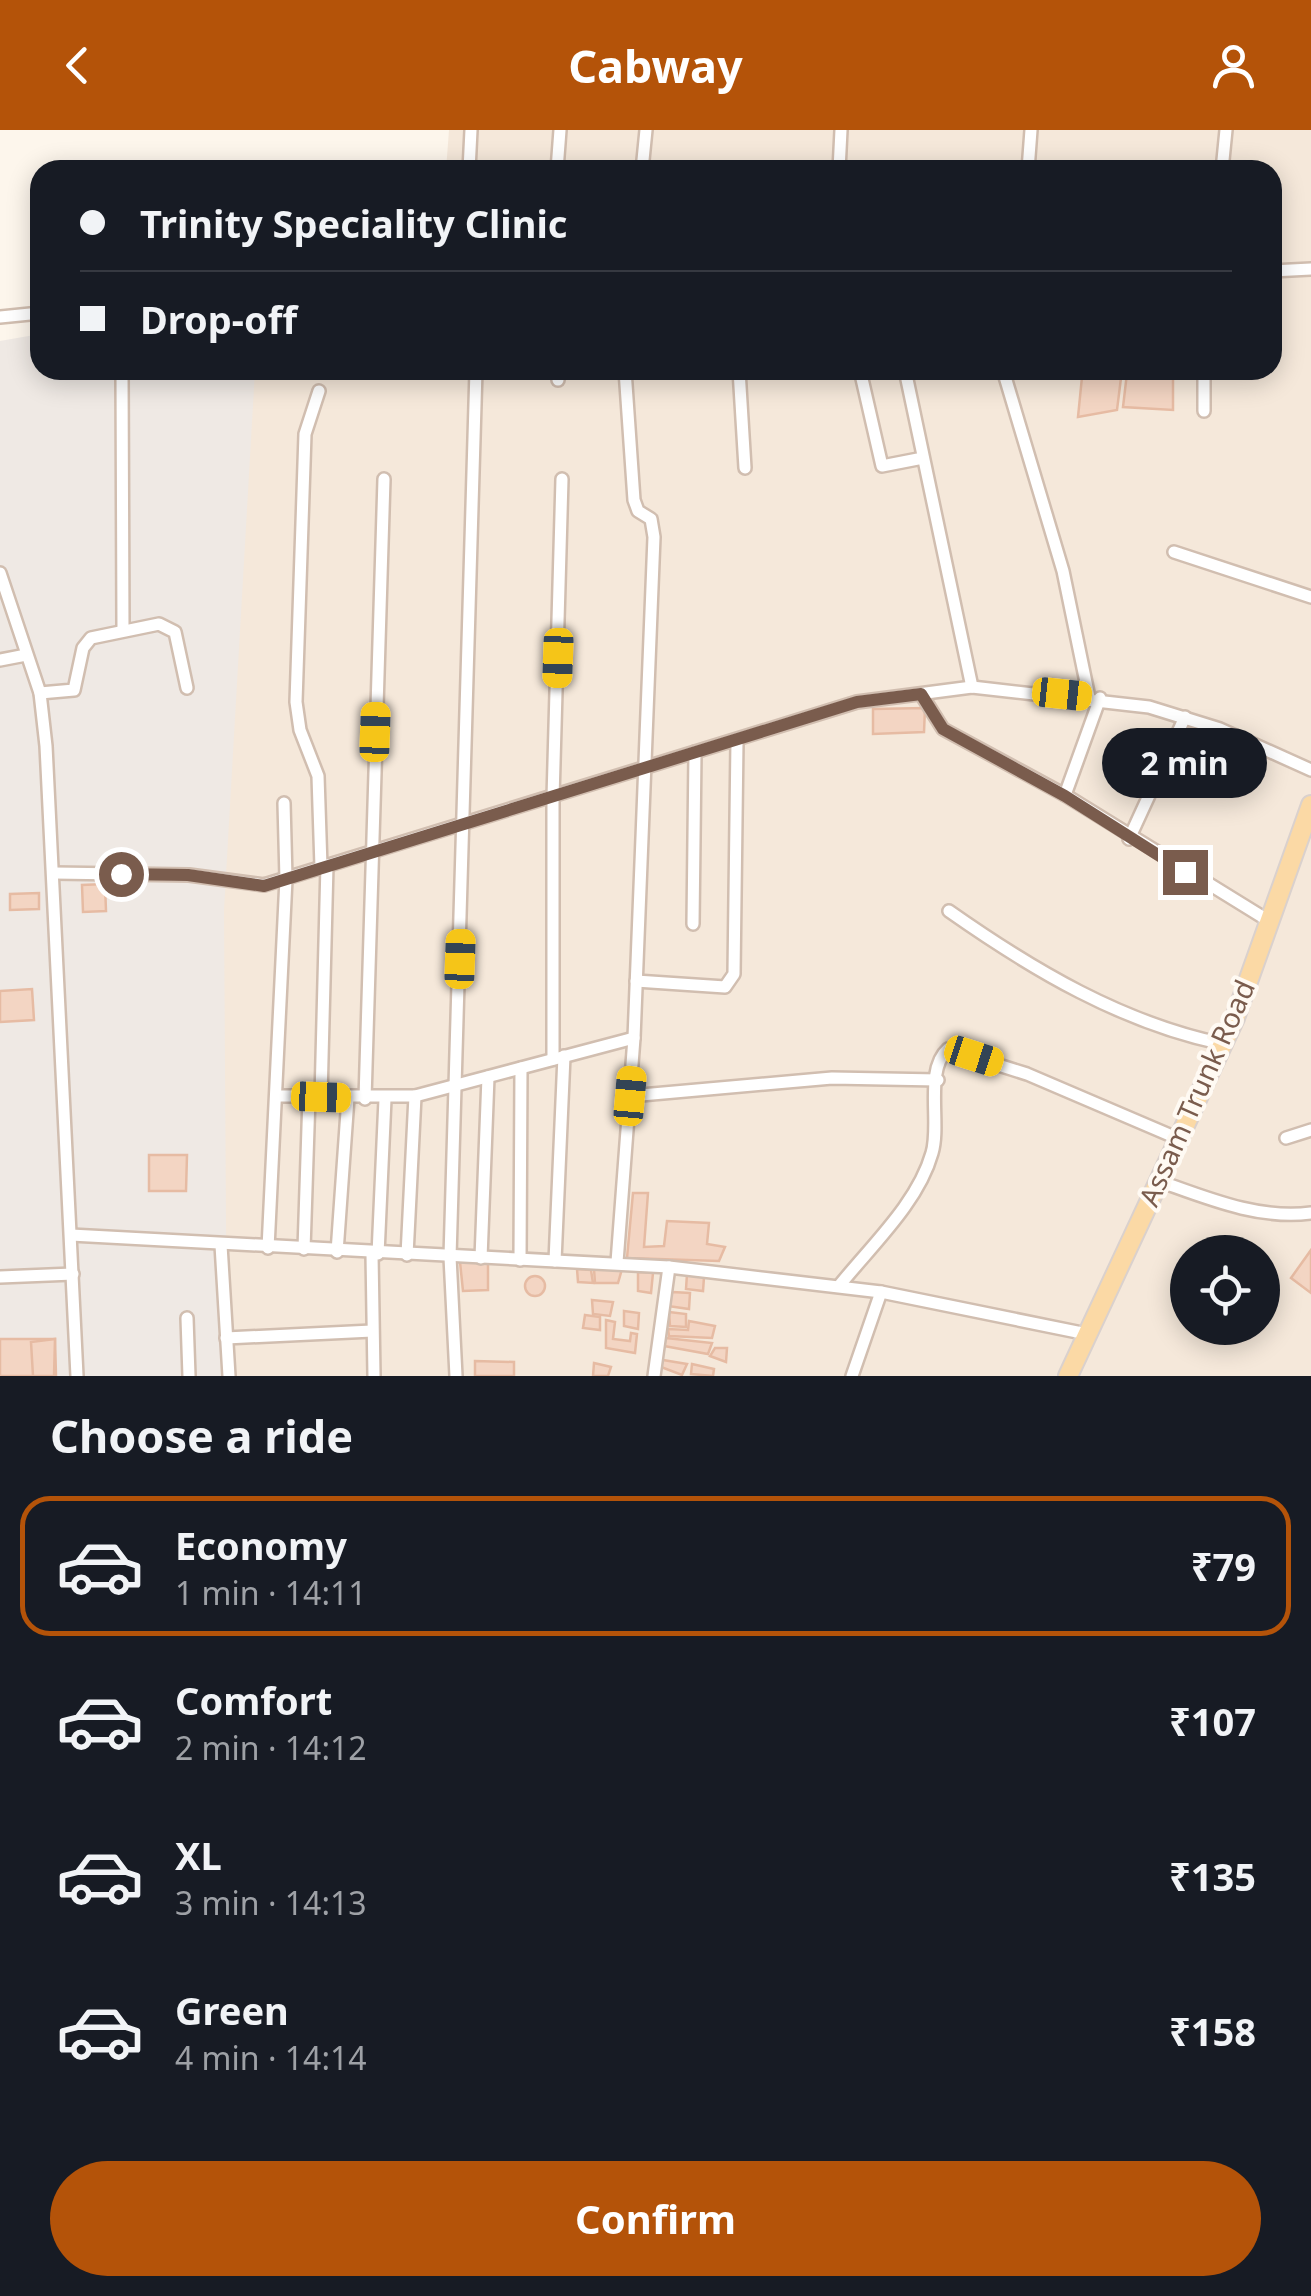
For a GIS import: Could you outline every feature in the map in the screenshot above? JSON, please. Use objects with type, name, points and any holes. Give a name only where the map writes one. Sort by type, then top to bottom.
[{"type":"main road","name":"Assam Trunk Road","points":[[1074,1373],[1087,1334],[1223,1044],[1311,805]]},
{"type":"street","points":[[470,160],[471,130]]},
{"type":"street","points":[[558,160],[560,130]]},
{"type":"street","points":[[643,160],[646,130]]},
{"type":"street","points":[[839,160],[841,130]]},
{"type":"street","points":[[1029,160],[1031,130]]},
{"type":"street","points":[[1223,160],[1226,130]]},
{"type":"street","points":[[1282,270],[1311,269]]},
{"type":"street","points":[[0,317],[30,313]]},
{"type":"street","points":[[122,380],[123,628]]},
{"type":"street","points":[[456,1376],[450,1257],[476,380]]},
{"type":"street","points":[[616,1262],[634,1038],[654,537],[651,519],[638,512],[634,500],[626,380]]},
{"type":"street","points":[[740,380],[744,468]]},
{"type":"street","points":[[862,380],[882,466],[923,458]]},
{"type":"street","points":[[906,380],[972,688]]},
{"type":"street","points":[[1006,380],[1063,571],[1095,697],[1065,796]]},
{"type":"street","points":[[1204,380],[1204,411]]},
{"type":"street","points":[[304,1249],[315,1097],[324,866],[318,776],[300,730],[296,702],[303,463],[306,434],[319,391]]},
{"type":"street","points":[[365,1099],[384,479]]},
{"type":"street","points":[[555,1261],[559,1057],[553,798],[562,479]]},
{"type":"street","points":[[1174,552],[1311,598]]},
{"type":"street","points":[[0,573],[40,692],[54,873],[78,1376]]},
{"type":"street","points":[[40,692],[74,690],[87,640],[123,628],[170,626],[178,639],[187,688]]},
{"type":"street","points":[[0,660],[26,654]]},
{"type":"street","points":[[54,873],[188,875],[251,887],[463,826],[857,702],[972,688],[1095,697],[1185,717],[1311,770]]},
{"type":"street","points":[[921,694],[943,729],[1065,796],[1129,839],[1270,921]]},
{"type":"street","points":[[1129,839],[1185,717]]},
{"type":"street","points":[[636,981],[710,989],[730,983],[736,962],[737,740]]},
{"type":"street","points":[[693,924],[695,752]]},
{"type":"street","points":[[268,1248],[286,879],[284,803]]},
{"type":"street","points":[[949,911],[1012,955],[1100,1002],[1173,1034],[1223,1044]]},
{"type":"street","points":[[276,1096],[414,1096],[634,1038]]},
{"type":"street","points":[[839,1286],[908,1199],[927,1168],[935,1143],[942,1055],[954,1049],[1027,1074],[1178,1139]]},
{"type":"street","points":[[520,1260],[521,1068]]},
{"type":"street","points":[[480,1258],[488,1076]]},
{"type":"street","points":[[630,1096],[842,1078],[938,1080]]},
{"type":"street","points":[[407,1256],[414,1096]]},
{"type":"street","points":[[337,1252],[348,1098]]},
{"type":"street","points":[[374,1376],[375,1254],[385,1099]]},
{"type":"street","points":[[1286,1138],[1311,1130]]},
{"type":"street","points":[[1159,1181],[1224,1204],[1283,1215],[1311,1213]]},
{"type":"street","points":[[71,1235],[407,1256],[669,1267],[880,1292],[1087,1334]]},
{"type":"street","points":[[221,1245],[229,1376]]},
{"type":"street","points":[[654,1376],[669,1267]]},
{"type":"street","points":[[0,1278],[73,1274]]},
{"type":"street","points":[[852,1376],[880,1292]]},
{"type":"street","points":[[188,1318],[190,1376]]},
{"type":"street","points":[[226,1338],[372,1331]]},
{"type":"shaded area","points":[[449,130],[1311,130],[1311,1376],[0,1376],[186,380],[1282,380],[1282,160],[447,160]]},
{"type":"shaded area","points":[[30,336],[30,380],[254,380],[224,910],[227,1376],[0,1376],[0,341]]},
{"type":"building","points":[[1082,380],[1121,380],[1117,410],[1078,417]]},
{"type":"building","points":[[1126,380],[1173,380],[1173,410],[1123,407]]},
{"type":"building","points":[[925,708],[924,732],[873,734],[873,709]]},
{"type":"building","points":[[105,884],[106,911],[83,912],[82,885]]},
{"type":"building","points":[[39,893],[39,909],[10,910],[10,894]]},
{"type":"building","points":[[32,989],[34,1020],[0,1022],[0,991]]},
{"type":"building","points":[[149,1155],[187,1155],[186,1191],[149,1191]]},
{"type":"building","points":[[633,1193],[648,1193],[644,1247],[664,1246],[667,1221],[709,1223],[707,1244],[725,1247],[719,1261],[627,1258]]},
{"type":"building","points":[[1311,1250],[1311,1293],[1291,1278]]},
{"type":"building","points":[[488,1261],[488,1290],[463,1291],[460,1262]]},
{"type":"building","points":[[577,1269],[591,1270],[593,1283],[578,1282]]},
{"type":"building","points":[[594,1269],[622,1269],[618,1283],[595,1283]]},
{"type":"building","points":[[638,1272],[653,1273],[651,1293],[638,1291]]},
{"type":"building","points":[[687,1274],[704,1277],[703,1291],[686,1289]]},
{"type":"building","points":[[535,1276],[545,1286],[535,1296],[525,1286]]},
{"type":"building","points":[[672,1292],[690,1293],[689,1309],[668,1306]]},
{"type":"building","points":[[592,1300],[613,1302],[610,1316],[593,1314]]},
{"type":"building","points":[[624,1311],[639,1313],[638,1329],[624,1326]]},
{"type":"building","points":[[669,1312],[686,1314],[686,1327],[670,1326]]},
{"type":"building","points":[[585,1315],[600,1317],[600,1330],[583,1328]]},
{"type":"building","points":[[606,1320],[615,1322],[613,1339],[630,1341],[631,1333],[637,1334],[635,1353],[606,1348]]},
{"type":"building","points":[[689,1321],[715,1326],[712,1338],[669,1336],[668,1329],[688,1330]]},
{"type":"building","points":[[666,1338],[712,1343],[708,1354],[664,1346]]},
{"type":"building","points":[[0,1339],[55,1339],[56,1376],[0,1376]]},
{"type":"building","points":[[55,1339],[54,1376],[33,1376],[31,1342]]},
{"type":"building","points":[[715,1348],[727,1348],[726,1362],[710,1356]]},
{"type":"building","points":[[663,1360],[687,1364],[682,1375],[661,1367]]},
{"type":"building","points":[[475,1361],[514,1362],[514,1376],[475,1376]]},
{"type":"building","points":[[594,1363],[611,1367],[608,1376],[593,1376]]},
{"type":"building","points":[[692,1364],[714,1369],[713,1376],[691,1374]]},
{"type":"route","points":[[121,874],[188,875],[264,886],[857,702],[921,694],[936,724],[943,729],[1065,796],[1185,872]]}]
